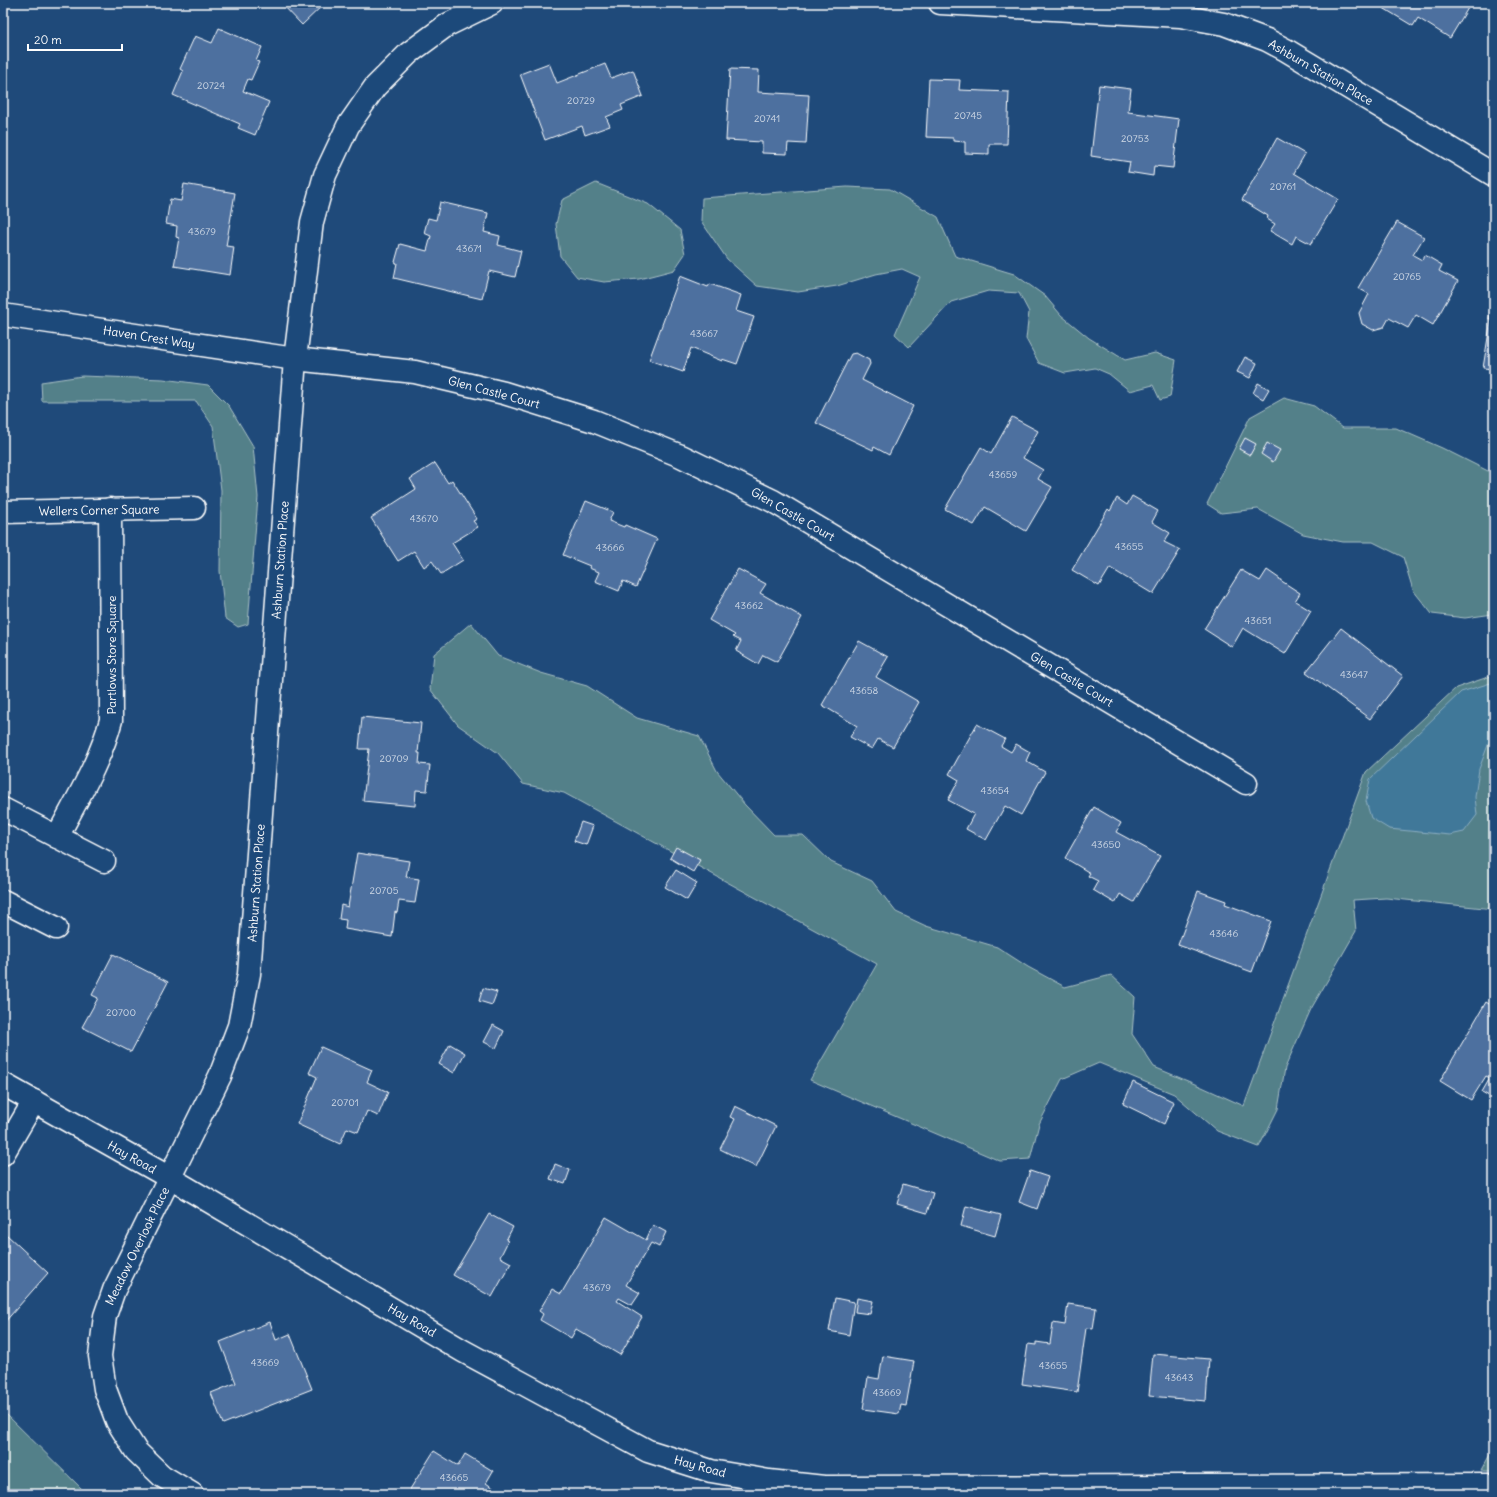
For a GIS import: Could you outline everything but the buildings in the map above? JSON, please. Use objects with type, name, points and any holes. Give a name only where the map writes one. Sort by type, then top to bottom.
[{"type":"street","name":"Ashburn Station Place","points":[[170,1178],[220,1076],[239,1026],[249,974],[295,359],[312,222],[325,175],[348,126],[375,87],[409,53],[447,25],[492,3]]},
{"type":"street","name":"Ashburn Station Place","points":[[940,3],[1180,16],[1224,24],[1267,40],[1286,50],[1494,175]]},
{"type":"street","name":"Haven Crest Way","points":[[3,315],[295,359]]},
{"type":"street","name":"Glen Castle Court","points":[[295,359],[415,372],[504,393],[594,421],[682,456],[773,501],[1246,783]]},
{"type":"street","name":"Wellers Corner Square","points":[[3,512],[194,508]]},
{"type":"street","name":"Partlows Store Square","points":[[57,837],[99,757],[110,720],[110,509]]},
{"type":"street","points":[[3,809],[104,861]]},
{"type":"street","points":[[3,901],[56,928]]},
{"type":"street","name":"Hay Road","points":[[3,1084],[170,1178],[463,1351],[648,1450],[711,1471],[769,1481],[824,1487],[1494,1486]]},
{"type":"street","points":[[3,1154],[34,1101]]},
{"type":"street","name":"Meadow Overlook Place","points":[[170,1178],[114,1290],[104,1316],[100,1356],[105,1389],[117,1421],[136,1451],[162,1476],[192,1494]]},
{"type":"green space","points":[[596,183],[648,204],[680,230],[685,254],[674,270],[639,279],[604,282],[577,277],[560,256],[556,224],[562,200]]},
{"type":"green space","points":[[847,187],[890,189],[938,217],[955,256],[1014,274],[1045,296],[1061,315],[1089,338],[1125,360],[1155,353],[1176,360],[1170,397],[1160,400],[1153,385],[1130,391],[1109,374],[1095,368],[1065,373],[1039,363],[1026,339],[1029,312],[1019,293],[988,291],[951,302],[909,347],[895,334],[920,277],[902,269],[876,274],[837,286],[798,292],[757,286],[727,259],[701,221],[702,198]]},
{"type":"green space","points":[[82,376],[163,379],[208,385],[229,406],[253,446],[258,497],[248,624],[238,627],[225,618],[220,571],[221,490],[213,426],[196,401],[42,401],[41,382]]},
{"type":"green space","points":[[1284,398],[1314,406],[1343,428],[1396,428],[1442,448],[1494,474],[1494,616],[1493,614],[1465,618],[1432,614],[1413,590],[1403,557],[1373,542],[1343,542],[1303,534],[1258,509],[1221,513],[1207,504],[1250,417]]},
{"type":"green space","points":[[471,623],[498,656],[541,673],[587,686],[637,718],[699,736],[717,771],[745,805],[774,835],[803,835],[831,862],[872,881],[896,912],[926,926],[997,947],[1028,967],[1065,987],[1111,975],[1135,997],[1132,1034],[1154,1067],[1244,1106],[1366,772],[1456,688],[1494,675],[1494,909],[1386,898],[1353,900],[1356,931],[1311,1009],[1285,1068],[1278,1109],[1259,1147],[1217,1131],[1174,1094],[1099,1063],[1062,1079],[1039,1124],[1030,1159],[1000,1161],[810,1080],[877,964],[564,793],[523,784],[498,753],[458,725],[430,689],[434,654]]},
{"type":"green space","points":[[3,1411],[87,1494],[3,1494]]},
{"type":"green space","points":[[1494,1447],[1494,1471],[1481,1471]]},
{"type":"water","points":[[1494,682],[1494,729],[1479,769],[1475,797],[1477,815],[1464,832],[1450,835],[1389,829],[1371,818],[1366,801],[1370,779],[1461,692]]}]
